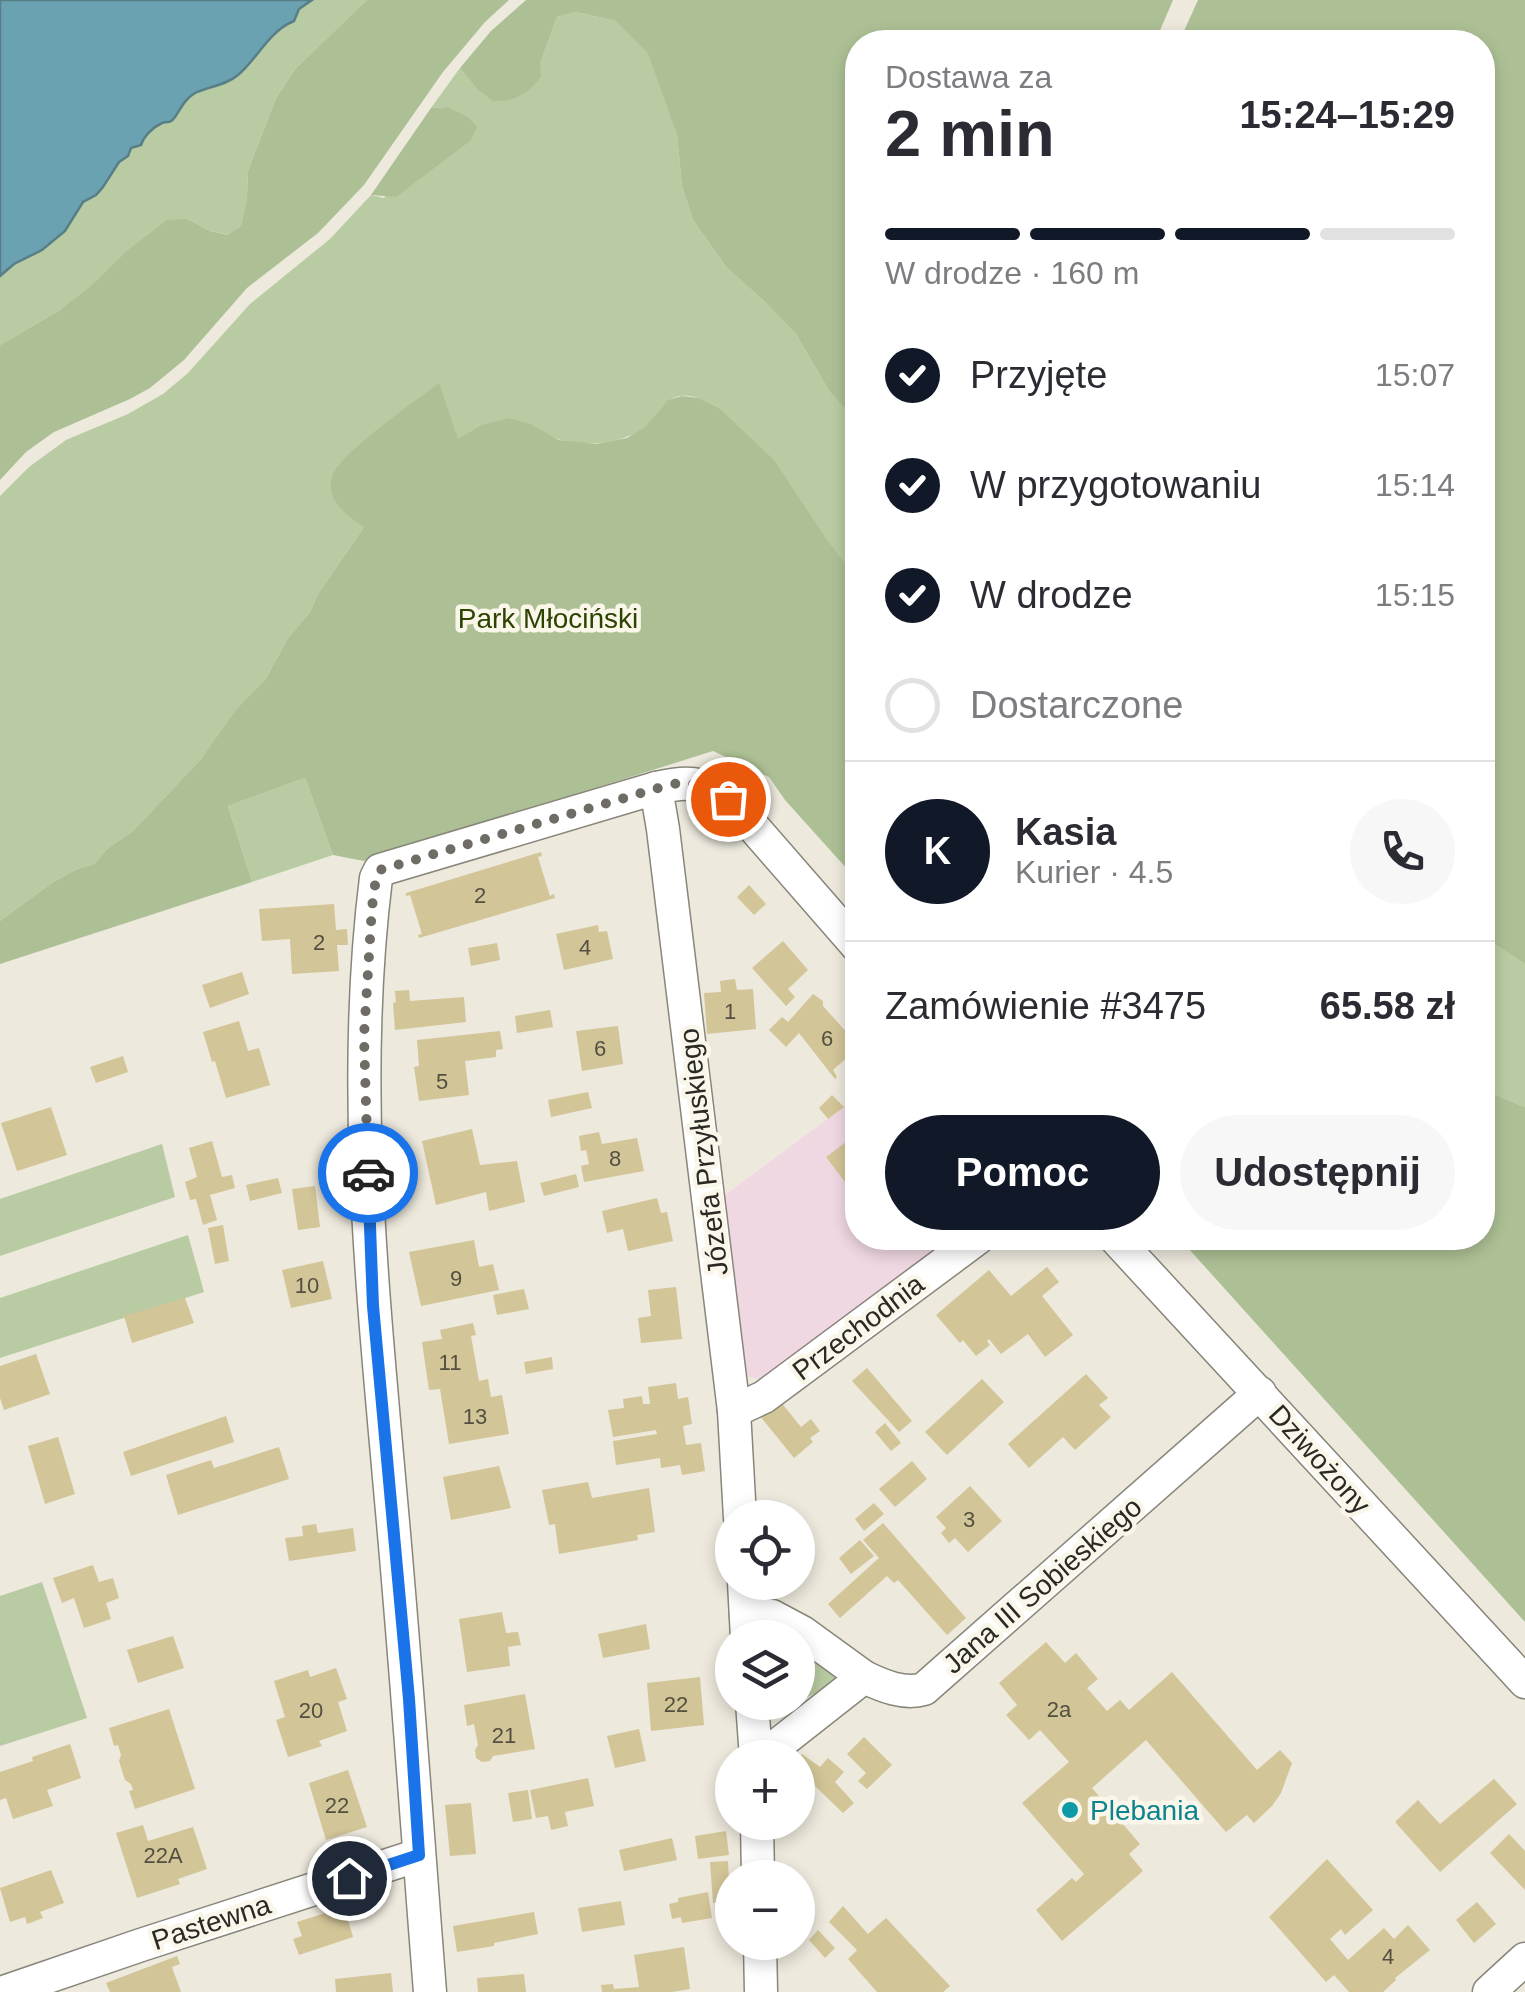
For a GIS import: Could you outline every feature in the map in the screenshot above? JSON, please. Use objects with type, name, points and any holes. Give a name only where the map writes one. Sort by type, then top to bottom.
[{"type":"street","points":[[430,1992],[409,1699],[373,1306],[364,1036],[376,878],[380,870],[656,788],[688,783],[703,785],[728,799],[845,932]]},
{"type":"street","name":"Józefa Przyłuskiego","points":[[656,788],[734,1411],[739,1500]]},
{"type":"street","name":"Przechodnia","points":[[734,1411],[764,1397],[962,1250]]},
{"type":"street","name":"Dziwożony","points":[[1126,1250],[1525,1682]]},
{"type":"street","name":"Jana III Sobieskiego","points":[[864,1677],[886,1687],[924,1690],[1260,1393]]},
{"type":"street","points":[[746,1612],[772,1616],[802,1632],[864,1677],[782,1740]]},
{"type":"street","name":"Pastewna","points":[[4,1992],[419,1855]]},
{"type":"street","points":[[760,1960],[760,1992]]},
{"type":"street","points":[[1489,1992],[1525,1960]]},
{"type":"shaded area","points":[[845,1106],[845,1250],[942,1250],[768,1376],[750,1377],[740,1369],[724,1196]]},
{"type":"green space","points":[[312,0],[367,0],[296,68],[276,98],[248,171],[241,226],[229,235],[210,231],[187,219],[60,310],[0,345],[0,276],[65,231],[83,202],[96,195],[131,148],[140,145],[156,127],[169,122],[192,96],[239,75],[271,37]]},
{"type":"green space","points":[[367,0],[509,0],[443,72],[364,185],[318,233],[247,288],[184,360],[150,388],[54,432],[26,452],[0,480],[0,345],[60,310],[167,220],[187,219],[228,235],[241,226],[248,171],[276,98],[296,68]]},
{"type":"green space","points":[[526,0],[1173,0],[1160,30],[845,30],[845,409],[829,391],[796,334],[727,268],[693,220],[682,186],[677,135],[648,53],[616,21],[576,12],[557,17],[540,64],[541,77],[526,93],[493,101],[460,68],[491,31]]},
{"type":"green space","points":[[1198,0],[1525,0],[1525,964],[1495,944],[1495,30],[1184,30]]},
{"type":"green space","points":[[576,12],[616,21],[707,60],[668,107],[677,135],[682,186],[693,220],[727,268],[796,334],[829,391],[845,409],[845,565],[718,407],[709,402],[690,396],[674,398],[636,433],[604,442],[561,440],[533,425],[364,527],[310,612],[288,638],[265,680],[201,759],[133,831],[107,849],[94,864],[53,882],[0,921],[0,496],[29,467],[66,440],[128,414],[163,394],[188,373],[250,304],[330,239],[371,195],[384,198],[448,107],[431,108],[460,68],[476,88],[540,64],[557,17]]},
{"type":"green space","points":[[448,107],[477,127],[470,141],[396,197],[371,195],[431,108]]},
{"type":"green space","name":"Park Młociński","points":[[439,383],[458,439],[482,425],[509,418],[533,425],[559,440],[596,444],[627,438],[646,426],[668,400],[682,396],[699,398],[718,407],[774,460],[845,564],[845,867],[769,777],[713,751],[364,861],[333,855],[305,778],[228,806],[252,882],[0,964],[0,921],[53,882],[94,864],[107,849],[133,831],[201,759],[237,709],[265,680],[288,638],[310,612],[364,527],[335,500],[332,477],[348,455]]},
{"type":"green space","points":[[305,778],[333,855],[252,882],[228,806]]},
{"type":"green space","points":[[1495,944],[1525,964],[1525,1107],[1495,1095]]},
{"type":"green space","points":[[1495,1095],[1525,1107],[1525,1622],[1190,1250],[1495,1250]]},
{"type":"green space","points":[[162,1144],[175,1197],[0,1256],[0,1199]]},
{"type":"green space","points":[[188,1235],[204,1292],[0,1358],[0,1298]]},
{"type":"green space","points":[[42,1582],[87,1718],[0,1746],[0,1596]]},
{"type":"green space","points":[[815,1656],[837,1674],[837,1682],[815,1693]]},
{"type":"water","points":[[0,0],[312,0],[238,75],[195,93],[172,121],[155,127],[141,145],[131,148],[96,195],[83,202],[65,231],[0,276]]},
{"type":"building","points":[[541,852],[538,857],[550,896],[554,894],[555,898],[419,938],[422,934],[406,893]]},
{"type":"building","points":[[749,885],[766,904],[754,915],[737,897]]},
{"type":"building","points":[[334,904],[336,930],[347,929],[348,945],[337,945],[339,971],[292,974],[290,939],[262,941],[259,909]]},
{"type":"building","points":[[598,925],[599,932],[607,931],[613,959],[564,970],[556,934]]},
{"type":"building","points":[[783,941],[808,970],[788,989],[795,997],[786,1006],[752,968]]},
{"type":"building","points":[[497,943],[500,960],[471,966],[468,948]]},
{"type":"building","points":[[242,972],[249,994],[210,1008],[202,985]]},
{"type":"building","points":[[735,979],[737,990],[753,989],[756,1029],[707,1034],[704,993],[721,992],[720,981]]},
{"type":"building","points":[[409,990],[410,1001],[464,997],[466,1022],[395,1030],[395,991]]},
{"type":"building","points":[[813,994],[823,1001],[845,1031],[845,1059],[833,1070],[835,1079],[799,1033],[786,1047],[769,1030],[782,1017],[788,1022]]},
{"type":"building","points":[[550,1010],[553,1027],[517,1033],[515,1016]]},
{"type":"building","points":[[239,1021],[248,1051],[259,1048],[270,1085],[226,1098],[203,1032]]},
{"type":"building","points":[[618,1026],[623,1064],[582,1071],[576,1031]]},
{"type":"building","points":[[500,1031],[503,1049],[496,1050],[496,1057],[465,1061],[469,1095],[419,1101],[414,1067],[419,1066],[417,1040]]},
{"type":"building","points":[[123,1056],[128,1072],[96,1083],[90,1067]]},
{"type":"building","points":[[588,1092],[592,1108],[551,1117],[548,1100]]},
{"type":"building","points":[[832,1095],[844,1107],[828,1119],[819,1108]]},
{"type":"building","points":[[51,1107],[67,1155],[17,1171],[1,1123]]},
{"type":"building","points":[[472,1129],[480,1165],[517,1161],[525,1202],[489,1211],[486,1192],[436,1205],[422,1141]]},
{"type":"building","points":[[599,1132],[602,1144],[637,1138],[644,1171],[584,1182],[581,1166],[589,1164],[586,1150],[581,1151],[579,1136]]},
{"type":"building","points":[[212,1141],[222,1177],[232,1175],[235,1188],[210,1195],[217,1220],[203,1225],[196,1199],[190,1200],[185,1182],[197,1177],[189,1148]]},
{"type":"building","points":[[845,1143],[845,1182],[826,1157]]},
{"type":"building","points":[[576,1174],[579,1187],[544,1196],[540,1183]]},
{"type":"building","points":[[278,1178],[282,1193],[250,1201],[246,1185]]},
{"type":"building","points":[[315,1186],[320,1227],[298,1230],[292,1189]]},
{"type":"building","points":[[657,1198],[661,1213],[667,1212],[673,1241],[628,1251],[623,1229],[607,1233],[602,1211]]},
{"type":"building","points":[[223,1225],[229,1261],[215,1264],[208,1228]]},
{"type":"building","points":[[474,1240],[479,1267],[493,1264],[499,1290],[421,1306],[409,1252]]},
{"type":"building","points":[[323,1261],[332,1299],[291,1308],[282,1270]]},
{"type":"building","points":[[1047,1267],[1059,1282],[1042,1296],[1073,1335],[1045,1357],[1028,1334],[1001,1354],[989,1339],[990,1345],[976,1356],[936,1315],[989,1270],[1011,1296]]},
{"type":"building","points":[[676,1287],[682,1339],[641,1343],[638,1318],[651,1316],[648,1290]]},
{"type":"building","points":[[524,1289],[529,1309],[497,1315],[493,1295]]},
{"type":"building","points":[[185,1298],[194,1323],[132,1343],[124,1316]]},
{"type":"building","points":[[473,1323],[476,1335],[471,1336],[479,1381],[488,1379],[491,1397],[502,1395],[509,1434],[449,1444],[440,1389],[429,1390],[422,1342],[442,1339],[440,1330]]},
{"type":"building","points":[[36,1354],[50,1394],[4,1410],[0,1366]]},
{"type":"building","points":[[552,1357],[553,1369],[526,1374],[524,1362]]},
{"type":"building","points":[[867,1368],[912,1421],[899,1432],[852,1381]]},
{"type":"building","points":[[1086,1374],[1108,1398],[1099,1405],[1111,1417],[1075,1450],[1063,1437],[1029,1468],[1008,1444]]},
{"type":"building","points":[[982,1379],[1004,1402],[947,1455],[925,1432]]},
{"type":"building","points":[[676,1383],[678,1399],[688,1397],[692,1424],[683,1426],[686,1445],[701,1443],[705,1471],[682,1475],[680,1465],[661,1468],[660,1458],[616,1465],[613,1441],[657,1434],[656,1430],[613,1437],[608,1410],[624,1408],[623,1399],[642,1396],[643,1404],[650,1404],[648,1387]]},
{"type":"building","points":[[780,1401],[801,1427],[811,1419],[820,1431],[794,1458],[760,1416]]},
{"type":"building","points":[[226,1416],[234,1442],[131,1476],[123,1452]]},
{"type":"building","points":[[885,1423],[901,1443],[891,1451],[875,1432]]},
{"type":"building","points":[[58,1437],[75,1494],[45,1504],[28,1446]]},
{"type":"building","points":[[279,1447],[289,1479],[178,1515],[166,1475],[211,1460],[214,1468]]},
{"type":"building","points":[[912,1461],[927,1479],[895,1507],[879,1489]]},
{"type":"building","points":[[499,1466],[511,1508],[451,1520],[443,1477]]},
{"type":"building","points":[[588,1482],[592,1498],[649,1488],[655,1532],[637,1535],[638,1540],[559,1554],[555,1524],[549,1525],[542,1490]]},
{"type":"building","points":[[970,1486],[1002,1521],[968,1552],[955,1538],[949,1543],[941,1533],[946,1528],[936,1517]]},
{"type":"building","points":[[874,1503],[884,1514],[864,1531],[855,1519]]},
{"type":"building","points":[[883,1523],[966,1618],[947,1635],[898,1580],[894,1583],[887,1576],[840,1618],[828,1604],[879,1558],[863,1540]]},
{"type":"building","points":[[316,1524],[318,1533],[353,1528],[356,1551],[289,1561],[285,1538],[303,1536],[302,1526]]},
{"type":"building","points":[[860,1540],[874,1556],[851,1574],[839,1558]]},
{"type":"building","points":[[93,1565],[99,1582],[113,1578],[119,1598],[106,1603],[111,1619],[84,1628],[74,1598],[62,1603],[53,1578]]},
{"type":"building","points":[[502,1612],[506,1633],[518,1632],[521,1645],[508,1647],[510,1666],[467,1672],[459,1619]]},
{"type":"building","points":[[646,1624],[650,1649],[603,1658],[598,1634]]},
{"type":"building","points":[[173,1636],[184,1668],[138,1683],[127,1650]]},
{"type":"building","name":"Plebania","points":[[1046,1642],[1065,1663],[1076,1653],[1098,1679],[1087,1688],[1107,1711],[1120,1700],[1129,1710],[1172,1672],[1257,1770],[1280,1750],[1292,1763],[1272,1806],[1254,1823],[1247,1815],[1226,1832],[1146,1740],[1092,1788],[1140,1844],[1129,1854],[1143,1871],[1062,1941],[1036,1910],[1072,1878],[1076,1882],[1084,1874],[1022,1803],[1069,1762],[1040,1730],[1029,1740],[1006,1715],[1017,1705],[999,1683]]},
{"type":"building","points":[[336,1668],[347,1699],[338,1702],[347,1731],[319,1741],[322,1746],[288,1757],[276,1720],[285,1717],[274,1681],[308,1670],[310,1677]]},
{"type":"building","points":[[700,1677],[704,1725],[651,1731],[647,1683]]},
{"type":"building","points":[[525,1694],[535,1749],[493,1756],[490,1761],[476,1758],[474,1724],[467,1726],[464,1705]]},
{"type":"building","points":[[169,1709],[195,1789],[135,1809],[129,1791],[133,1790],[125,1780],[118,1745],[114,1746],[109,1728]]},
{"type":"building","points":[[639,1729],[646,1761],[615,1768],[607,1736]]},
{"type":"building","points":[[864,1737],[892,1765],[867,1789],[858,1781],[866,1773],[847,1754]]},
{"type":"building","points":[[70,1744],[81,1778],[47,1790],[53,1806],[13,1819],[6,1798],[0,1800],[0,1772]]},
{"type":"building","points":[[828,1758],[844,1772],[835,1782],[854,1803],[843,1813],[815,1786],[815,1763],[820,1767]]},
{"type":"building","points":[[348,1770],[367,1827],[326,1840],[309,1783]]},
{"type":"building","points":[[588,1778],[594,1806],[565,1812],[568,1826],[551,1830],[548,1816],[536,1818],[530,1790]]},
{"type":"building","points":[[1494,1779],[1517,1804],[1440,1872],[1395,1822],[1418,1800],[1440,1824]]},
{"type":"building","points":[[528,1790],[532,1819],[513,1822],[508,1793]]},
{"type":"building","points":[[471,1803],[476,1854],[450,1856],[445,1805]]},
{"type":"building","points":[[143,1825],[148,1841],[193,1827],[207,1869],[178,1879],[180,1884],[137,1898],[116,1833]]},
{"type":"building","points":[[715,1833],[715,1840],[727,1840],[729,1855],[698,1859],[695,1836]]},
{"type":"building","points":[[1509,1834],[1525,1851],[1525,1890],[1490,1853]]},
{"type":"building","points":[[672,1838],[677,1860],[624,1871],[619,1850]]},
{"type":"building","points":[[1327,1859],[1373,1910],[1345,1935],[1341,1929],[1330,1939],[1348,1960],[1384,1928],[1394,1939],[1408,1925],[1430,1950],[1383,1992],[1349,1992],[1334,1975],[1326,1982],[1269,1917]]},
{"type":"building","points":[[710,1862],[715,1862],[713,1903]]},
{"type":"building","points":[[51,1870],[64,1903],[40,1912],[43,1918],[27,1924],[25,1917],[10,1922],[0,1888]]},
{"type":"building","points":[[708,1892],[712,1918],[682,1923],[681,1917],[672,1919],[669,1904],[678,1902],[678,1898]]},
{"type":"building","points":[[621,1901],[625,1925],[582,1932],[578,1908]]},
{"type":"building","points":[[1477,1902],[1496,1924],[1474,1943],[1456,1920]]},
{"type":"building","points":[[843,1906],[868,1934],[886,1918],[950,1986],[943,1992],[877,1992],[848,1959],[857,1950],[829,1922]]},
{"type":"building","points":[[344,1907],[353,1937],[299,1955],[293,1939],[302,1936],[297,1922]]},
{"type":"building","points":[[534,1912],[538,1934],[457,1952],[453,1926]]},
{"type":"building","points":[[818,1930],[835,1948],[825,1958],[815,1947]]},
{"type":"building","points":[[684,1947],[690,1989],[602,1992],[601,1985],[613,1984],[614,1989],[639,1987],[634,1955]]},
{"type":"building","points":[[177,1956],[180,1964],[172,1967],[181,1992],[110,1992],[106,1983]]},
{"type":"building","points":[[391,1973],[393,1992],[336,1992],[335,1979]]},
{"type":"building","points":[[524,1974],[526,1992],[478,1992],[477,1978]]},
{"type":"way so far","points":[[368,1173],[364,1036],[372,907],[380,870],[672,784],[703,785],[728,799]]},
{"type":"place","name":"Plebania","points":[[1070,1810]]},
{"type":"route","points":[[349,1878],[419,1855],[409,1699],[373,1306],[368,1173]]}]
